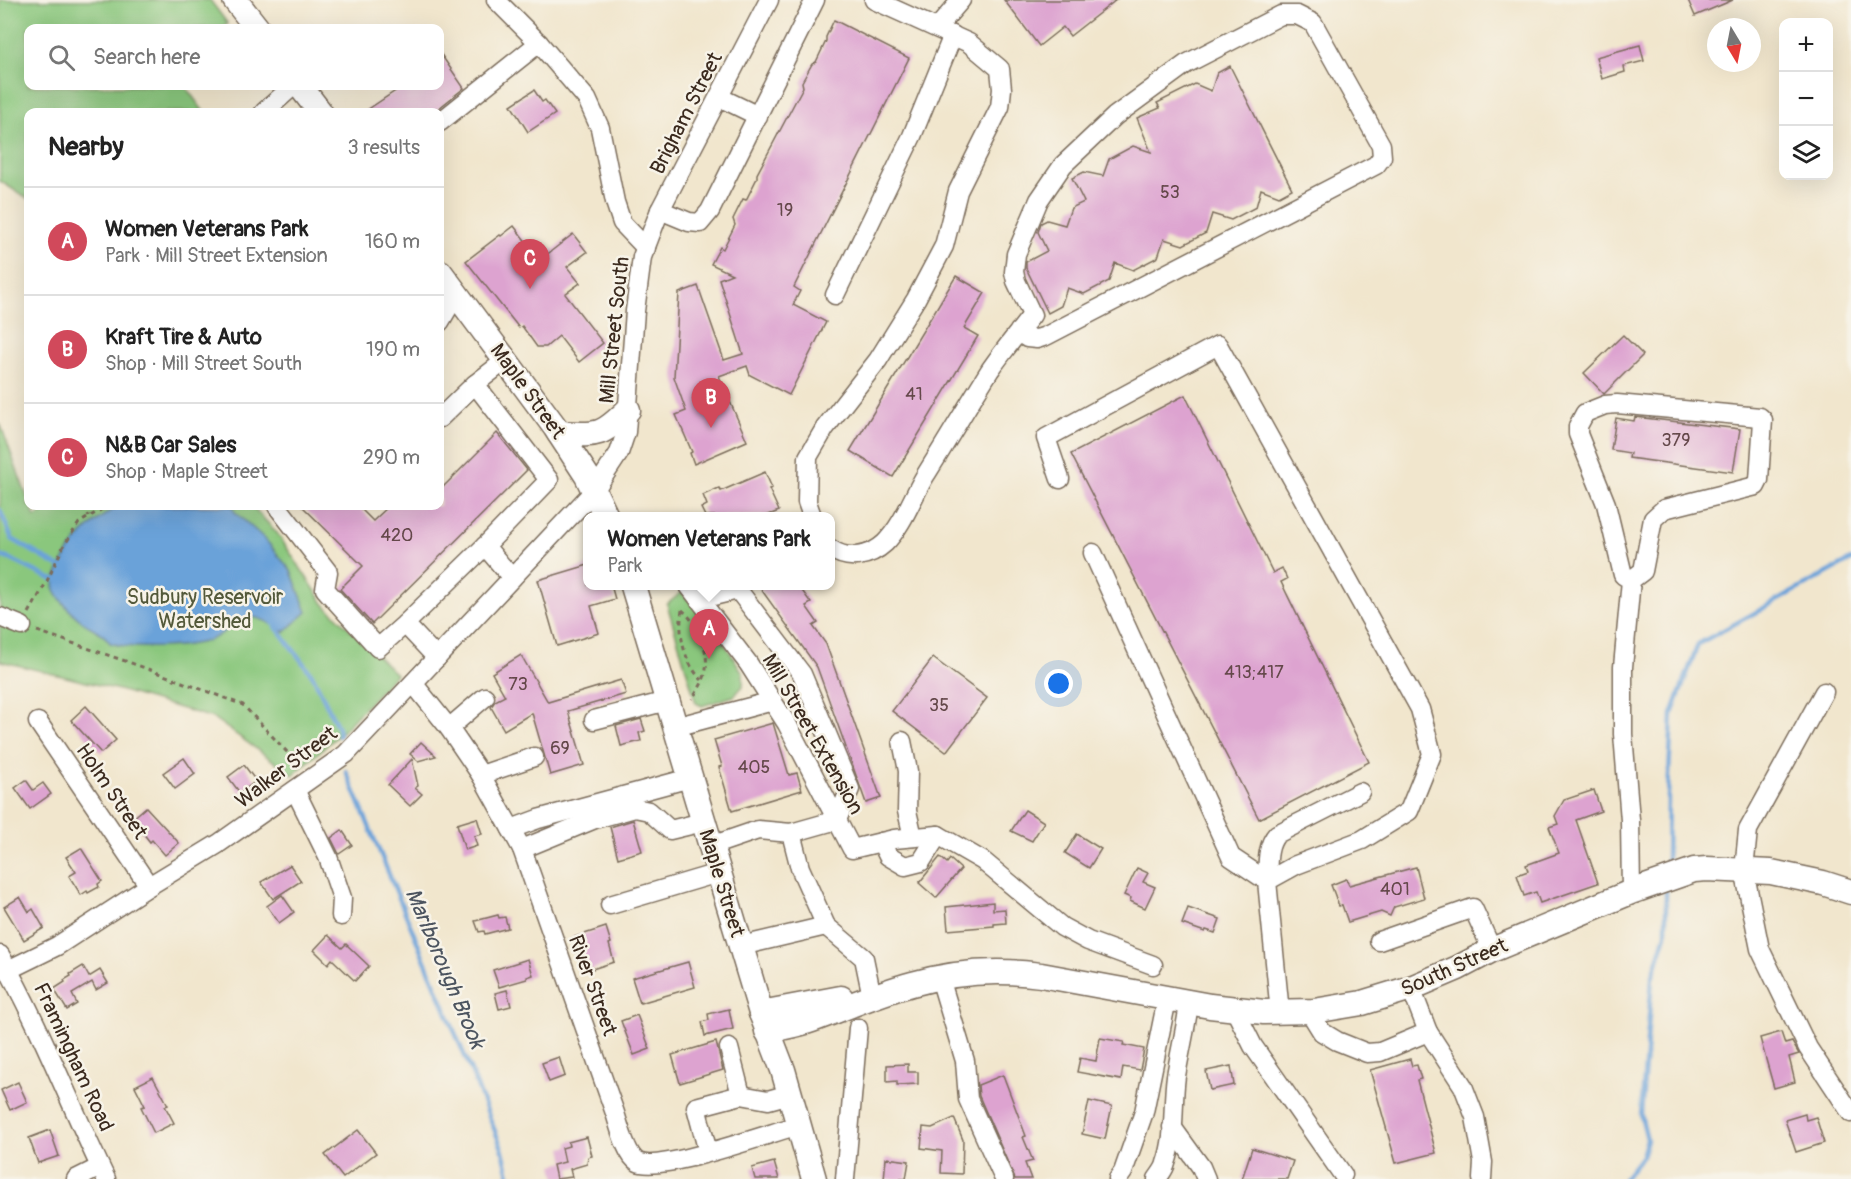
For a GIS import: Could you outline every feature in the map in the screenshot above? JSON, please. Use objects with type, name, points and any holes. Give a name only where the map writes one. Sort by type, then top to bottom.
[{"type":"main road","points":[[235,0],[254,24]]},
{"type":"main road","points":[[303,90],[317,108]]},
{"type":"main road","name":"Maple Street","points":[[444,278],[559,433],[587,476],[604,512]]},
{"type":"main road","points":[[559,433],[594,435],[611,427],[628,410]]},
{"type":"main road","name":"Maple Street","points":[[635,590],[718,873],[764,1022],[783,1070],[814,1179]]},
{"type":"main road","name":"South Street","points":[[764,1022],[940,978],[988,972],[1021,972],[1235,1010],[1280,1013],[1309,1011],[1362,1003],[1411,988],[1450,972],[1492,950],[1631,892],[1694,870],[1771,872],[1851,892]]},
{"type":"main road","points":[[744,957],[768,990],[802,1013],[795,1034],[782,1056],[783,1070]]},
{"type":"main road","name":"South Street","points":[[802,1013],[871,992],[903,987]]},
{"type":"street","name":"Mill Street South","points":[[496,0],[539,43],[587,99],[600,129],[615,202],[622,223],[646,248],[642,257],[635,311],[626,432],[619,453],[594,491]]},
{"type":"street","name":"Brigham Street","points":[[646,248],[660,210],[769,0]]},
{"type":"street","points":[[660,210],[689,222],[700,223],[710,211],[814,0]]},
{"type":"street","points":[[811,512],[807,502],[808,457],[825,428],[878,360],[916,299],[944,246],[958,191],[1000,106],[1002,89],[1000,69],[969,42],[874,0]]},
{"type":"street","points":[[835,296],[912,136],[945,32],[961,0]]},
{"type":"street","points":[[835,551],[841,555],[858,556],[876,550],[885,543],[898,526],[922,481],[991,368],[1019,331],[1032,315],[1016,280],[1016,254],[1039,201],[1063,165],[1115,116],[1186,64],[1281,15],[1297,15],[1313,23],[1382,145],[1382,157],[1376,165],[1075,322],[1037,339],[1027,338],[1019,331]]},
{"type":"street","points":[[444,119],[539,43]]},
{"type":"street","points":[[268,108],[289,90]]},
{"type":"street","points":[[719,97],[758,116]]},
{"type":"street","points":[[444,315],[456,295]]},
{"type":"street","points":[[1060,479],[1046,438],[1218,345],[1420,709],[1432,754],[1409,811],[1362,840],[1296,865],[1267,881]]},
{"type":"street","points":[[444,414],[475,384],[506,360]]},
{"type":"street","points":[[280,510],[328,572],[325,588],[378,648],[485,546],[549,480],[475,384]]},
{"type":"street","points":[[1631,580],[1623,575],[1609,512],[1578,434],[1578,426],[1585,413],[1605,405],[1617,404],[1760,417],[1765,423],[1759,480],[1756,486],[1664,510],[1653,519],[1643,571],[1631,580],[1623,667],[1623,734],[1630,820],[1631,892]]},
{"type":"street","name":"Walker Street","points":[[4,962],[57,946],[218,844],[345,754],[594,491]]},
{"type":"street","points":[[485,546],[512,578]]},
{"type":"street","points":[[1093,553],[1232,857],[1267,881]]},
{"type":"street","points":[[692,596],[738,590],[802,674],[850,789],[837,820],[791,833],[758,830],[711,846]]},
{"type":"street","name":"Mill Street Extension","points":[[692,596],[748,663],[773,701],[852,849],[881,842]]},
{"type":"street","points":[[0,616],[22,626]]},
{"type":"street","points":[[405,624],[436,657]]},
{"type":"street","name":"River Street","points":[[413,683],[481,776],[522,849],[629,1152],[636,1161],[648,1165],[676,1161],[799,1125]]},
{"type":"street","points":[[1824,692],[1748,830],[1744,870],[1760,949],[1808,1048],[1851,1113]]},
{"type":"street","points":[[448,728],[485,697]]},
{"type":"street","points":[[594,720],[668,701]]},
{"type":"street","points":[[675,727],[773,701]]},
{"type":"street","name":"Holm Street","points":[[38,722],[149,886]]},
{"type":"street","points":[[902,741],[908,771],[907,811],[913,837]]},
{"type":"street","points":[[481,776],[534,756]]},
{"type":"street","points":[[511,829],[538,819],[690,778]]},
{"type":"street","points":[[295,790],[328,857],[342,897],[341,916]]},
{"type":"street","points":[[1280,1013],[1267,881],[1272,840],[1277,834],[1360,792]]},
{"type":"street","points":[[522,849],[596,819],[635,808],[649,811],[657,816],[670,830],[703,822]]},
{"type":"street","points":[[791,833],[800,868],[826,926],[864,958],[871,992]]},
{"type":"street","points":[[938,835],[921,862],[905,866],[888,856],[881,842],[938,835],[983,861],[1062,927],[1088,941],[1153,965]]},
{"type":"street","points":[[610,905],[718,873]]},
{"type":"street","points":[[1379,941],[1473,908],[1492,950]]},
{"type":"street","points":[[744,957],[826,926]]},
{"type":"street","name":"Framingham Road","points":[[4,962],[64,1085],[103,1173]]},
{"type":"street","points":[[940,978],[965,1061],[968,1099],[1004,1179]]},
{"type":"street","points":[[1411,988],[1428,1032],[1463,1086],[1475,1117],[1483,1162],[1482,1179]]},
{"type":"street","points":[[1156,1179],[1166,1164],[1172,1127],[1174,1089],[1187,1025],[1178,1001]]},
{"type":"street","points":[[1118,1179],[1144,1112],[1178,1001]]},
{"type":"street","points":[[1235,1010],[1253,1046],[1342,1175]]},
{"type":"street","points":[[1309,1011],[1322,1032],[1337,1041],[1367,1053],[1380,1052],[1428,1032]]},
{"type":"street","points":[[845,1179],[858,1028]]},
{"type":"street","points":[[729,1048],[741,1095]]},
{"type":"street","points":[[708,1152],[696,1107],[741,1095],[768,1100],[790,1094]]},
{"type":"street","points":[[1172,1127],[1201,1167],[1206,1179]]},
{"type":"street","points":[[76,1179],[103,1173]]},
{"type":"path","points":[[86,510],[89,517]]},
{"type":"path","points":[[100,510],[79,523],[60,553],[22,626],[126,661],[243,705],[300,766]]},
{"type":"path","points":[[692,596],[682,610],[682,641],[695,673],[702,680]]},
{"type":"path","points":[[682,610],[690,616],[694,623],[704,650],[707,668],[692,699]]},
{"type":"green space","points":[[0,0],[210,0],[228,24],[24,24],[24,90],[188,90],[201,108],[24,108],[24,196],[0,181]]},
{"type":"green space","name":"Sudbury Reservoir Watershed","points":[[0,423],[24,489],[24,510],[32,510],[35,517],[47,510],[256,510],[277,533],[325,605],[396,674],[342,732],[293,775],[213,718],[119,690],[0,661]]},
{"type":"green space","points":[[682,592],[726,646],[743,673],[743,686],[734,696],[702,706],[696,703],[667,604]]},
{"type":"water","points":[[113,510],[234,510],[265,539],[291,571],[307,612],[284,632],[263,620],[250,617],[241,620],[215,638],[200,643],[146,647],[110,643],[105,636],[84,623],[66,607],[56,592],[54,583],[64,560],[76,541],[100,518]]},
{"type":"building","points":[[1004,0],[1116,0],[1070,36],[1063,27],[1039,46]]},
{"type":"building","points":[[1688,0],[1733,0],[1695,16]]},
{"type":"building","points":[[834,20],[909,58],[794,287],[800,291],[793,305],[826,322],[789,395],[750,375],[747,366],[719,376],[747,441],[694,464],[690,453],[692,452],[676,415],[686,411],[674,377],[679,293],[698,286],[724,360],[743,354],[719,279],[732,274],[711,264],[720,247],[723,249],[735,225],[733,219],[743,199],[746,200],[757,174],[803,87],[802,82],[812,64],[816,62]]},
{"type":"building","points":[[1640,45],[1644,61],[1624,66],[1625,72],[1602,79],[1596,57]]},
{"type":"building","points":[[444,59],[464,88],[439,108],[370,108],[397,90],[444,90]]},
{"type":"building","points":[[1230,66],[1292,189],[1279,196],[1261,189],[1256,207],[1231,220],[1212,214],[1206,233],[1183,245],[1164,239],[1158,257],[1133,270],[1115,263],[1109,281],[1084,294],[1067,288],[1061,306],[1048,313],[1026,268],[1026,262],[1047,251],[1038,232],[1041,223],[1047,220],[1065,225],[1071,208],[1084,202],[1072,178],[1084,172],[1103,176],[1109,159],[1133,146],[1151,152],[1137,118],[1160,108],[1157,103],[1195,84],[1211,91],[1217,73]]},
{"type":"building","points":[[534,90],[542,102],[545,100],[555,114],[528,132],[511,105]]},
{"type":"building","points":[[514,226],[540,260],[573,234],[587,252],[567,267],[580,283],[565,294],[603,343],[579,362],[559,336],[546,347],[537,347],[522,326],[519,328],[466,261]]},
{"type":"building","points":[[956,276],[985,293],[964,328],[978,336],[893,477],[850,451]]},
{"type":"building","points":[[1623,335],[1643,355],[1604,394],[1584,373]]},
{"type":"building","points":[[1185,395],[1273,573],[1282,568],[1287,579],[1281,582],[1369,762],[1259,819],[1071,454]]},
{"type":"building","points":[[1635,417],[1740,429],[1733,472],[1629,458],[1630,453],[1611,450],[1616,418],[1634,421]]},
{"type":"building","points":[[497,433],[527,470],[372,624],[340,589],[363,566],[306,510],[362,510],[373,521],[385,510],[444,510],[444,486]]},
{"type":"building","points":[[765,472],[772,488],[769,489],[779,511],[703,512],[701,508],[707,505],[703,495],[719,488],[721,491]]},
{"type":"building","points":[[583,566],[583,590],[612,590],[615,599],[591,606],[599,633],[557,646],[538,580]]},
{"type":"building","points":[[762,590],[802,590],[811,603],[806,606],[818,623],[813,626],[826,644],[881,798],[866,803],[817,667]]},
{"type":"building","points":[[521,655],[548,702],[621,680],[626,694],[568,711],[584,765],[550,775],[532,713],[504,730],[491,707],[495,701],[505,696],[492,673]]},
{"type":"building","points":[[933,658],[987,698],[946,752],[892,711]]},
{"type":"building","points":[[86,706],[116,740],[101,753],[71,720]]},
{"type":"building","points":[[641,719],[645,731],[639,733],[641,741],[621,746],[616,726]]},
{"type":"building","points":[[773,723],[789,775],[797,773],[802,790],[732,811],[714,740]]},
{"type":"building","points":[[421,742],[436,756],[418,761],[410,754]]},
{"type":"building","points":[[184,758],[195,774],[175,789],[163,773]]},
{"type":"building","points":[[412,759],[418,786],[415,788],[422,794],[410,806],[388,785]]},
{"type":"building","points":[[244,765],[256,781],[240,793],[228,777]]},
{"type":"building","points":[[26,780],[33,790],[43,783],[51,794],[30,809],[15,788]]},
{"type":"building","points":[[1594,790],[1601,811],[1576,820],[1598,883],[1540,903],[1536,892],[1524,896],[1517,875],[1528,871],[1526,865],[1559,853],[1549,827],[1558,824],[1555,816],[1564,800]]},
{"type":"building","points":[[146,807],[179,843],[165,855],[152,840],[150,842],[132,819]]},
{"type":"building","points":[[1025,810],[1044,822],[1032,841],[1011,831]]},
{"type":"building","points":[[477,818],[482,834],[474,836],[477,846],[465,850],[457,824]]},
{"type":"building","points":[[633,820],[642,851],[618,858],[610,827]]},
{"type":"building","points":[[342,830],[352,845],[339,854],[331,838]]},
{"type":"building","points":[[1077,834],[1101,849],[1089,868],[1065,853]]},
{"type":"building","points":[[81,848],[102,881],[98,884],[99,887],[81,895],[69,876],[76,872],[66,857]]},
{"type":"building","points":[[940,857],[947,863],[950,859],[961,869],[936,898],[919,883]]},
{"type":"building","points":[[290,865],[301,881],[273,899],[261,882]]},
{"type":"building","points":[[1416,867],[1424,898],[1394,907],[1390,916],[1381,912],[1348,922],[1331,885],[1346,879],[1349,885]]},
{"type":"building","points":[[1137,868],[1148,873],[1143,882],[1155,887],[1145,908],[1130,901],[1131,898],[1124,895]]},
{"type":"building","points":[[282,895],[294,912],[279,923],[267,906]]},
{"type":"building","points":[[20,897],[29,912],[33,909],[44,928],[24,940],[4,907]]},
{"type":"building","points":[[993,902],[993,910],[1005,909],[1006,923],[948,930],[946,907]]},
{"type":"building","points":[[1188,908],[1220,919],[1215,933],[1182,924]]},
{"type":"building","points":[[498,915],[499,918],[505,917],[508,928],[485,934],[484,931],[479,932],[475,921]]},
{"type":"building","points":[[606,927],[614,962],[583,972],[572,938]]},
{"type":"building","points":[[328,935],[342,948],[346,944],[369,966],[355,981],[332,959],[328,964],[314,950]]},
{"type":"building","points":[[528,959],[533,975],[499,987],[493,970]]},
{"type":"building","points":[[688,962],[695,987],[640,1003],[632,978]]},
{"type":"building","points":[[83,966],[89,977],[100,970],[108,983],[96,990],[92,982],[72,994],[77,1004],[67,1010],[54,989],[65,982],[64,980],[71,976],[70,974]]},
{"type":"building","points":[[507,990],[511,1006],[499,1009],[495,993]]},
{"type":"building","points":[[729,1009],[733,1029],[705,1036],[702,1022],[709,1020],[708,1014]]},
{"type":"building","points":[[637,1015],[650,1049],[634,1055],[621,1021]]},
{"type":"building","points":[[1781,1032],[1785,1044],[1792,1042],[1799,1054],[1789,1057],[1795,1082],[1774,1088],[1760,1038]]},
{"type":"building","points":[[1100,1038],[1124,1042],[1123,1045],[1144,1049],[1140,1070],[1123,1067],[1121,1080],[1077,1072],[1080,1058],[1096,1061]]},
{"type":"building","points":[[716,1042],[723,1070],[680,1083],[672,1055]]},
{"type":"building","points":[[559,1057],[565,1076],[549,1082],[542,1063]]},
{"type":"building","points":[[1410,1059],[1412,1066],[1417,1065],[1421,1079],[1417,1080],[1436,1153],[1396,1163],[1370,1070]]},
{"type":"building","points":[[908,1064],[908,1072],[918,1072],[918,1084],[897,1085],[897,1081],[887,1082],[887,1065]]},
{"type":"building","points":[[1231,1066],[1234,1085],[1210,1090],[1206,1071]]},
{"type":"building","points":[[1003,1075],[1033,1161],[1025,1163],[1031,1179],[1015,1179],[979,1096],[978,1085]]},
{"type":"building","points":[[153,1077],[168,1105],[165,1106],[174,1123],[154,1133],[141,1107],[145,1106],[135,1086]]},
{"type":"building","points":[[18,1082],[27,1102],[10,1110],[1,1090]]},
{"type":"building","points":[[1089,1101],[1112,1106],[1105,1139],[1082,1134]]},
{"type":"building","points":[[1805,1114],[1806,1120],[1816,1117],[1824,1143],[1796,1152],[1785,1120]]},
{"type":"building","points":[[954,1118],[963,1140],[962,1174],[941,1173],[942,1151],[921,1148],[923,1127],[932,1128]]},
{"type":"building","points":[[50,1130],[59,1156],[38,1163],[29,1138]]},
{"type":"building","points":[[358,1130],[376,1153],[343,1178],[325,1155]]},
{"type":"building","points":[[587,1137],[592,1156],[588,1157],[587,1164],[570,1169],[572,1177],[556,1179],[553,1165],[565,1162],[562,1148],[569,1146],[568,1142]]},
{"type":"building","points":[[1252,1148],[1293,1161],[1287,1179],[1242,1179]]},
{"type":"building","points":[[886,1158],[909,1161],[906,1179],[884,1179]]},
{"type":"building","points":[[774,1162],[779,1179],[755,1179],[752,1168]]},
{"type":"waterway","name":"Marlborough Brook","points":[[0,510],[12,539],[63,569]]},
{"type":"waterway","points":[[0,556],[58,580]]},
{"type":"waterway","name":"Marlborough Brook","points":[[1667,860],[1672,714],[1698,644],[1851,560]]},
{"type":"waterway","name":"Marlborough Brook","points":[[273,623],[313,676],[338,728],[339,736]]},
{"type":"waterway","name":"Marlborough Brook","points":[[346,771],[471,1071],[503,1151],[510,1179]]},
{"type":"waterway","name":"Marlborough Brook","points":[[1624,1179],[1642,1156],[1647,1139],[1641,1115],[1652,979],[1666,934],[1666,890]]},
{"type":"place","name":"N&B Car Sales","points":[[530,289]]},
{"type":"place","name":"Kraft Tire & Auto","points":[[711,428]]},
{"type":"place","name":"Women Veterans Park","points":[[709,659]]}]
